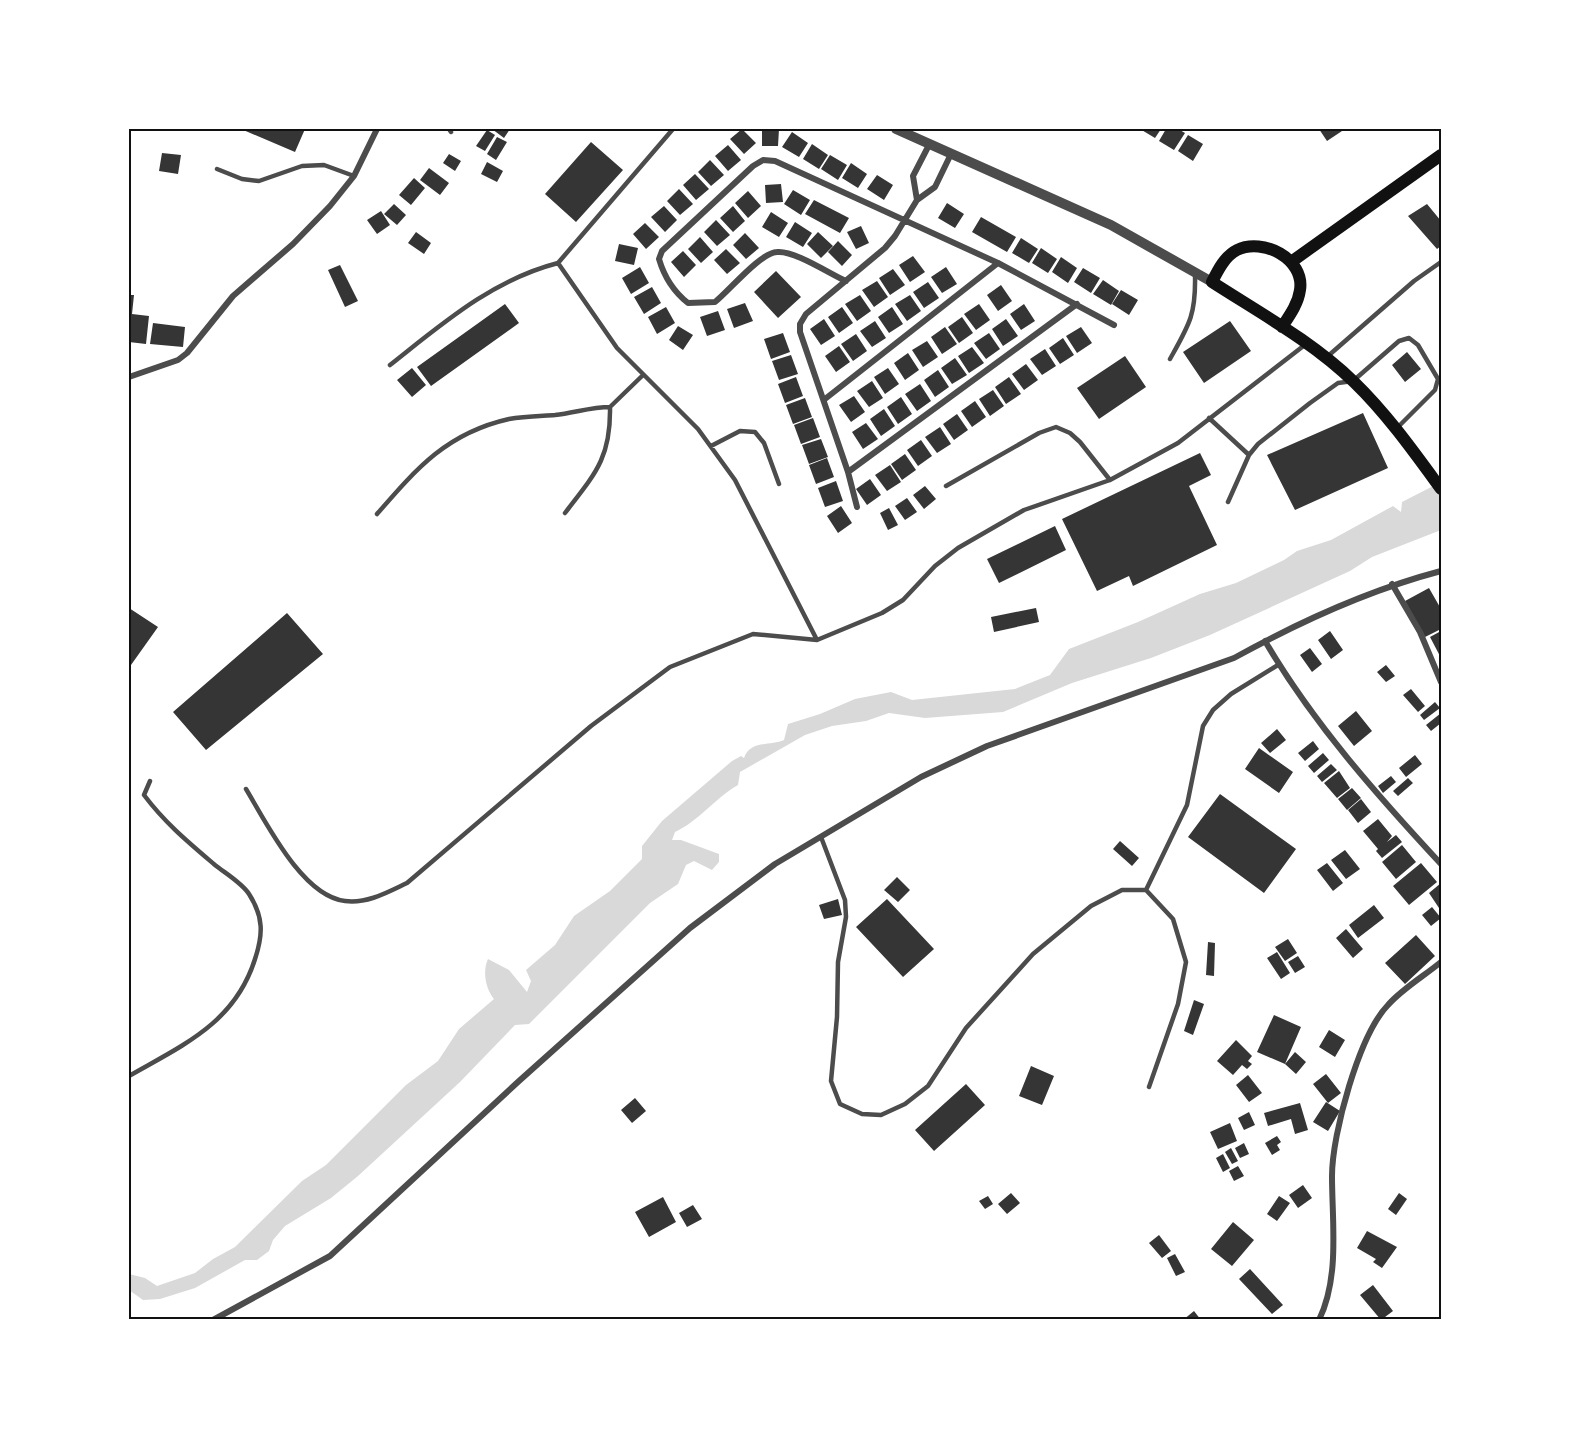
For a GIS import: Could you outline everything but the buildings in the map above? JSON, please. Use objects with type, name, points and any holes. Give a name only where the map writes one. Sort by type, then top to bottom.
[{"type":"main road","points":[[1291,262],[1441,155]]},
{"type":"main road","points":[[1282,327],[1297,302],[1301,288],[1299,274],[1291,262],[1265,247],[1249,246],[1236,250],[1226,258],[1212,282],[1282,327],[1326,358],[1353,381],[1396,429],[1441,489]]},
{"type":"street","points":[[129,377],[178,360],[187,352],[233,296],[293,244],[330,206],[354,176],[377,129]]},
{"type":"street","points":[[896,129],[1100,220],[1212,282]]},
{"type":"street","points":[[917,200],[913,176],[929,145]]},
{"type":"street","points":[[857,507],[825,399],[800,332],[800,324],[806,314],[885,248],[906,220],[917,200],[935,187],[951,154]]},
{"type":"street","points":[[846,281],[789,253],[776,252],[763,258],[715,302],[688,303],[662,271],[659,259],[663,251],[744,174],[763,160],[775,161],[998,263],[1114,325]]},
{"type":"street","points":[[825,399],[998,263]]},
{"type":"street","points":[[848,472],[1077,304]]},
{"type":"street","points":[[213,1320],[330,1256],[519,1081],[690,928],[775,864],[921,777],[978,750],[1234,658],[1265,641],[1392,584],[1441,571]]},
{"type":"street","points":[[1392,584],[1420,632],[1441,682]]},
{"type":"street","points":[[1265,641],[1278,664],[1365,779],[1441,864]]},
{"type":"street","points":[[1318,1320],[1330,1277],[1334,1241],[1332,1173],[1340,1126],[1356,1066],[1377,1018],[1389,1003],[1441,962]]},
{"type":"lane","points":[[390,365],[488,291],[533,270],[558,263],[673,129]]},
{"type":"lane","points":[[217,169],[242,179],[259,182],[302,166],[324,165],[354,176]]},
{"type":"lane","points":[[1326,358],[1414,280],[1441,262]]},
{"type":"lane","points":[[558,263],[598,323],[642,376],[698,429],[735,480],[817,640]]},
{"type":"lane","points":[[1170,359],[1194,313],[1195,272]]},
{"type":"lane","points":[[1228,502],[1249,455],[1274,429],[1338,383],[1353,381],[1399,341],[1409,338],[1418,345],[1438,379],[1435,390],[1396,429]]},
{"type":"lane","points":[[246,789],[289,859],[314,887],[344,901],[371,899],[407,883],[591,726],[670,667],[753,634],[817,640],[843,631],[889,609],[903,600],[935,566],[958,548],[1024,510],[1110,480],[1178,443],[1306,344]]},
{"type":"lane","points":[[565,513],[594,475],[607,449],[610,407],[642,376]]},
{"type":"lane","points":[[377,514],[415,470],[462,434],[510,419],[559,414],[588,407],[610,407]]},
{"type":"lane","points":[[1209,418],[1249,455]]},
{"type":"lane","points":[[946,486],[1039,433],[1056,427],[1070,433],[1080,442],[1110,480]]},
{"type":"lane","points":[[711,446],[740,432],[755,432],[764,443],[779,484]]},
{"type":"lane","points":[[1146,890],[1187,805],[1203,726],[1213,710],[1231,694],[1278,664]]},
{"type":"lane","points":[[129,1076],[195,1039],[230,1008],[250,977],[262,937],[260,919],[249,893],[165,823],[144,795],[150,781]]},
{"type":"lane","points":[[821,837],[845,900],[846,917],[838,962],[837,1017],[831,1081],[840,1104],[862,1114],[881,1115],[905,1104],[928,1086],[966,1028],[1033,954],[1091,906],[1122,890],[1146,890],[1173,919],[1186,962],[1178,1004],[1149,1087]]},
{"type":"shaded area","points":[[1441,482],[1441,530],[1372,557],[1350,571],[1210,635],[1151,658],[1072,683],[1003,712],[925,718],[889,713],[866,721],[832,726],[805,735],[740,772],[738,785],[692,822],[675,832],[672,840],[681,840],[719,854],[719,862],[712,870],[694,861],[686,865],[678,884],[650,903],[529,1024],[515,1025],[460,1082],[358,1176],[331,1198],[285,1226],[273,1240],[269,1251],[257,1260],[245,1260],[195,1288],[160,1299],[143,1300],[129,1290],[129,1274],[145,1278],[157,1286],[195,1273],[213,1259],[235,1247],[302,1181],[326,1165],[406,1085],[438,1061],[459,1029],[494,999],[486,980],[485,969],[488,959],[509,970],[527,992],[531,981],[526,970],[555,945],[574,916],[610,891],[642,859],[642,846],[662,821],[732,761],[741,756],[744,758],[751,748],[784,740],[788,724],[820,714],[855,699],[891,692],[912,700],[1015,689],[1050,675],[1069,649],[1138,622],[1200,594],[1236,583],[1284,560],[1297,551],[1331,540],[1393,506],[1401,512],[1402,502]]}]
